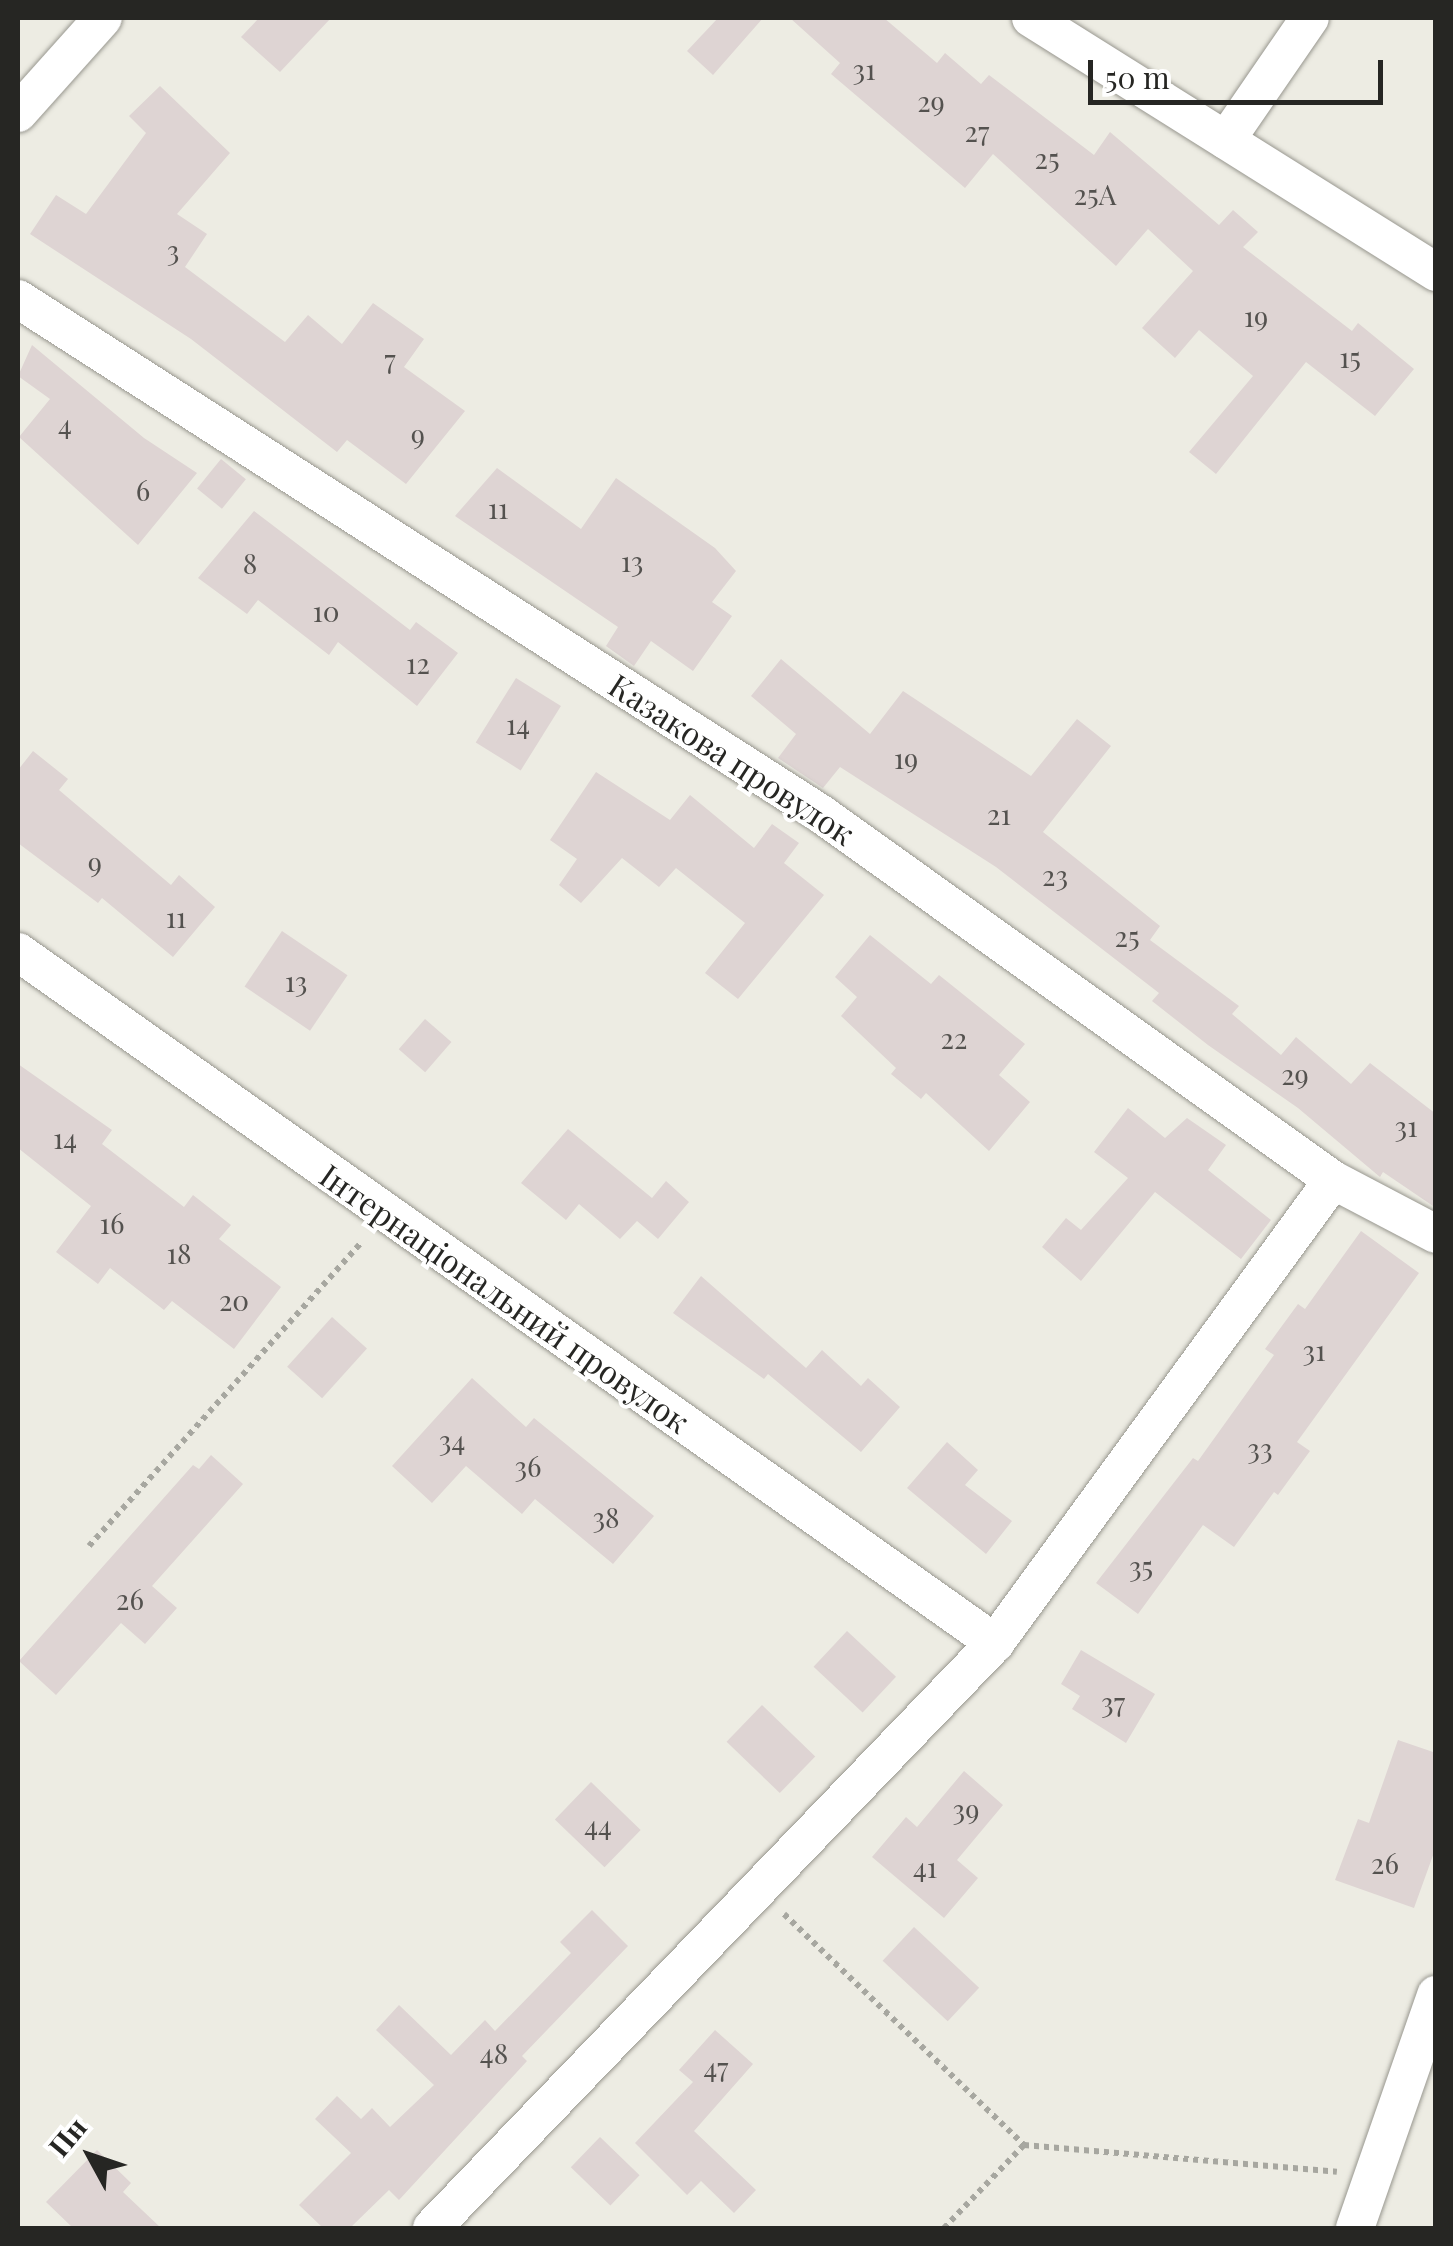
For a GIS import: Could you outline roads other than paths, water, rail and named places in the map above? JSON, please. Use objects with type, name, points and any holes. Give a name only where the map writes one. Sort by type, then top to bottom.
[{"type":"street","points":[[18,113],[103,18]]},
{"type":"street","points":[[1031,18],[1436,272]]},
{"type":"street","points":[[1226,140],[1310,18]]},
{"type":"street","name":"Казакова провулок","points":[[18,299],[821,814],[1333,1180],[1436,1234]]},
{"type":"street","name":"Інтернаціональний провулок","points":[[18,952],[995,1642]]},
{"type":"street","points":[[432,2228],[995,1642],[1333,1180]]},
{"type":"street","points":[[1355,2228],[1436,1994]]}]
